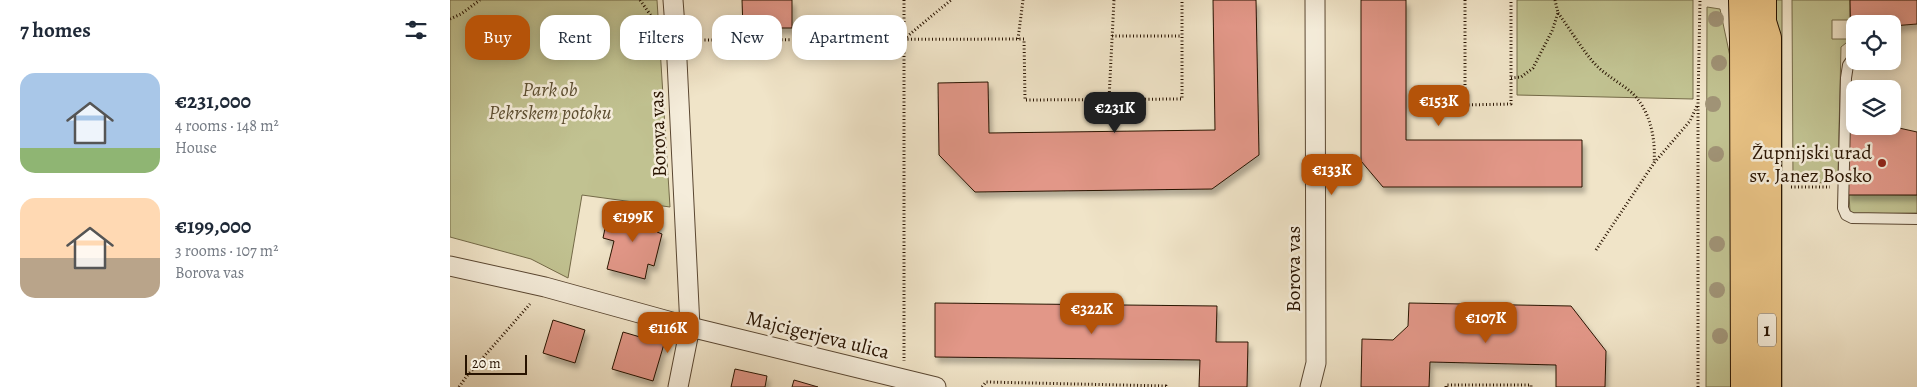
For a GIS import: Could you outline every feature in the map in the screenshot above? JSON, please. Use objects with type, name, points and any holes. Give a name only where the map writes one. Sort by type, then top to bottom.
[{"type":"main road","name":"1","points":[[1743,0],[1745,387]]},
{"type":"main road","points":[[1762,0],[1762,22],[1767,38]]},
{"type":"main road","name":"1","points":[[1766,387],[1767,38],[1772,23],[1772,0]]},
{"type":"street","name":"Borova vas","points":[[673,0],[674,15]]},
{"type":"street","name":"Borova vas","points":[[1310,387],[1316,363],[1315,0]]},
{"type":"street","name":"Borova vas","points":[[677,60],[690,327]]},
{"type":"street","name":"Majcigerjeva ulica","points":[[450,266],[545,286],[690,327],[936,387]]},
{"type":"street","points":[[678,387],[690,327]]},
{"type":"lane","points":[[1847,70],[1843,187],[1843,208],[1846,215],[1852,218],[1917,219]]},
{"type":"path","points":[[450,19],[461,14],[480,0]]},
{"type":"path","points":[[640,0],[651,15]]},
{"type":"path","points":[[904,0],[904,15]]},
{"type":"path","points":[[907,37],[951,0]]},
{"type":"path","points":[[1018,39],[1023,0]]},
{"type":"path","points":[[1108,99],[1114,0]]},
{"type":"path","points":[[907,39],[1024,39],[1025,100],[1182,99],[1182,0]]},
{"type":"path","points":[[1465,0],[1466,105],[1511,104],[1511,0]]},
{"type":"path","points":[[1555,0],[1558,13],[1594,63],[1642,104],[1655,147],[1654,163]]},
{"type":"path","points":[[1698,387],[1700,0]]},
{"type":"path","points":[[1511,78],[1521,77],[1532,68],[1552,31],[1558,13]]},
{"type":"path","points":[[1112,36],[1182,36]]},
{"type":"path","points":[[702,40],[792,39]]},
{"type":"path","points":[[904,60],[904,379]]},
{"type":"path","points":[[1596,250],[1654,163],[1690,121],[1698,104]]},
{"type":"path","points":[[1788,186],[1843,187]]},
{"type":"path","points":[[459,387],[545,286]]},
{"type":"path","points":[[982,387],[986,382],[1166,387]]},
{"type":"path","points":[[1446,387],[1446,385],[1531,385],[1531,387]]},
{"type":"green space","name":"Park ob Pekrskem potoku","points":[[450,0],[657,0],[658,15],[620,15],[620,60],[661,60],[670,207],[582,195],[568,278],[531,259],[450,237]]},
{"type":"green space","points":[[1517,0],[1693,0],[1693,99],[1517,95]]},
{"type":"green space","points":[[1776,0],[1782,0],[1782,387],[1776,387]]},
{"type":"green space","points":[[1792,0],[1850,0],[1850,15],[1846,15],[1846,20],[1832,20],[1832,39],[1846,39],[1846,43],[1841,47],[1838,174],[1835,181],[1830,183],[1793,182]]},
{"type":"green space","points":[[1707,7],[1720,9],[1732,66],[1734,387],[1706,387]]},
{"type":"green space","points":[[1849,194],[1917,195],[1917,213],[1855,214],[1850,212]]},
{"type":"building","points":[[742,0],[792,0],[792,28],[782,28],[782,15],[743,15]]},
{"type":"building","points":[[1213,0],[1256,0],[1259,155],[1212,189],[975,192],[939,155],[938,83],[988,82],[989,133],[1215,130]]},
{"type":"building","points":[[1361,0],[1406,0],[1406,140],[1582,140],[1582,187],[1383,187],[1361,161]]},
{"type":"building","points":[[1850,0],[1917,0],[1917,24],[1901,25],[1901,15],[1850,15]]},
{"type":"building","name":"Župnijski urad sv. Janez Bosko","points":[[1901,128],[1917,132],[1917,195],[1847,195],[1848,135],[1901,135]]},
{"type":"building","points":[[623,209],[660,219],[657,232],[662,234],[654,266],[648,264],[645,279],[607,269],[614,241],[603,238],[607,219],[619,222]]},
{"type":"building","points":[[935,303],[1217,306],[1216,342],[1248,342],[1247,387],[1199,387],[1200,360],[935,357]]},
{"type":"building","points":[[1409,303],[1571,306],[1606,351],[1605,387],[1556,387],[1556,365],[1430,362],[1429,387],[1361,387],[1362,339],[1393,340],[1408,326]]},
{"type":"building","points":[[553,320],[585,330],[575,363],[543,353]]},
{"type":"building","points":[[623,332],[664,344],[653,381],[612,369]]},
{"type":"building","points":[[735,369],[767,376],[765,387],[731,387]]},
{"type":"building","points":[[794,380],[818,387],[792,387]]},
{"type":"place","name":"Župnijski urad sv. Janez Bosko","points":[[1882,163]]}]
